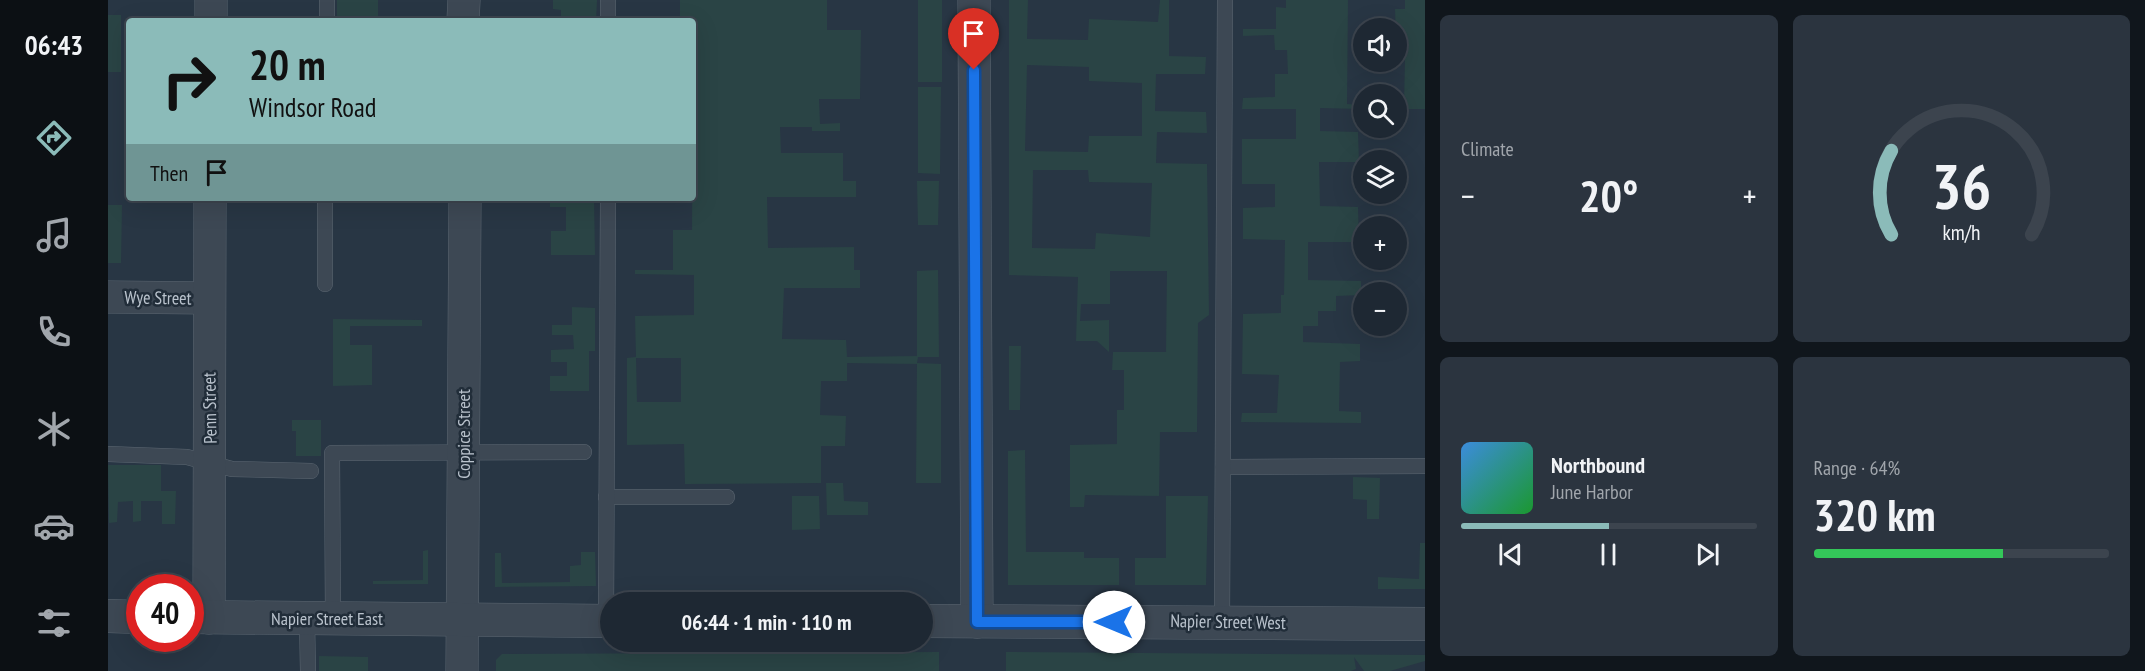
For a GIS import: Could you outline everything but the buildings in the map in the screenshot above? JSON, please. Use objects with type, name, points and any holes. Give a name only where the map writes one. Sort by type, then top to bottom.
[{"type":"street","points":[[211,0],[211,18]]},
{"type":"street","points":[[464,0],[464,18]]},
{"type":"street","points":[[974,0],[977,622]]},
{"type":"street","name":"Penn Street","points":[[203,574],[210,464],[210,201]]},
{"type":"street","name":"Coppice Street","points":[[462,671],[465,201]]},
{"type":"street","name":"Wye Street","points":[[108,297],[209,298]]},
{"type":"street","points":[[108,616],[126,617]]},
{"type":"street","name":"Napier Street East","points":[[204,618],[463,621]]},
{"type":"street","points":[[463,621],[600,621]]},
{"type":"street","name":"Napier Street West","points":[[933,621],[1425,624]]},
{"type":"lane","points":[[327,0],[327,18]]},
{"type":"lane","points":[[608,0],[608,18]]},
{"type":"lane","points":[[1222,622],[1225,0]]},
{"type":"lane","points":[[325,201],[325,284]]},
{"type":"lane","points":[[608,201],[608,592]]},
{"type":"lane","points":[[308,671],[320,620],[332,453],[584,452]]},
{"type":"lane","points":[[108,454],[187,457],[232,469],[311,471]]},
{"type":"lane","points":[[1223,467],[1425,466]]},
{"type":"lane","points":[[606,497],[727,497]]},
{"type":"green space","points":[[337,0],[378,0],[378,18],[337,18]]},
{"type":"green space","points":[[553,0],[597,0],[596,18],[561,18],[561,10],[553,9]]},
{"type":"green space","points":[[680,0],[827,0],[827,30],[861,30],[860,99],[819,99],[820,124],[840,123],[840,131],[812,131],[812,127],[780,127],[781,153],[843,153],[843,181],[856,181],[856,197],[767,197],[768,248],[854,247],[854,270],[860,270],[860,288],[784,288],[782,339],[846,340],[847,357],[917,356],[917,271],[938,270],[939,357],[918,357],[917,363],[941,364],[941,483],[916,483],[917,364],[847,363],[847,381],[821,381],[820,415],[846,416],[845,446],[821,446],[821,483],[685,484],[684,444],[627,445],[627,358],[636,357],[635,316],[694,315],[694,275],[635,274],[635,270],[673,270],[673,230],[692,230],[692,201],[696,201],[696,18],[680,18]],"holes":[[[636,358],[681,358],[681,402],[637,402]]]},
{"type":"green space","points":[[918,0],[942,0],[942,82],[918,82]]},
{"type":"green space","points":[[1009,0],[1028,0],[1027,39],[1088,40],[1089,19],[1158,22],[1160,0],[1169,0],[1169,56],[1206,57],[1205,74],[1156,74],[1155,111],[1206,112],[1207,133],[1157,132],[1156,163],[1207,164],[1209,315],[1198,323],[1197,432],[1160,432],[1159,496],[1085,495],[1084,507],[1070,507],[1070,445],[1117,444],[1117,410],[1124,410],[1124,370],[1112,370],[1113,352],[1166,352],[1167,271],[1110,271],[1110,304],[1081,304],[1080,321],[1109,320],[1109,352],[1097,341],[1076,341],[1078,277],[1009,275]],"holes":[[[1027,65],[1089,67],[1089,81],[1142,83],[1142,136],[1089,136],[1088,152],[1025,151]],[[1033,170],[1088,170],[1089,182],[1152,183],[1150,237],[1096,233],[1095,249],[1032,248]]]},
{"type":"green space","points":[[1286,0],[1348,0],[1347,104],[1353,104],[1353,109],[1320,108],[1320,131],[1353,132],[1353,138],[1358,138],[1359,150],[1353,150],[1353,162],[1319,162],[1320,206],[1358,207],[1358,216],[1353,216],[1353,242],[1308,242],[1308,280],[1361,282],[1353,282],[1353,295],[1336,296],[1336,311],[1318,311],[1318,326],[1303,326],[1303,342],[1360,344],[1360,361],[1340,362],[1339,411],[1361,412],[1361,423],[1241,422],[1242,413],[1277,413],[1279,375],[1242,374],[1243,314],[1281,313],[1281,295],[1284,295],[1285,240],[1243,239],[1243,208],[1275,207],[1275,184],[1242,184],[1242,139],[1296,139],[1296,109],[1242,109],[1243,98],[1275,97],[1275,74],[1288,74],[1287,50],[1275,50],[1274,35],[1243,36],[1243,29],[1276,29],[1276,7],[1286,8]]},
{"type":"green space","points":[[1405,0],[1425,0],[1425,109],[1407,109],[1407,84],[1404,84],[1405,72],[1407,72],[1407,18],[1395,18],[1395,9],[1405,9]]},
{"type":"green space","points":[[108,15],[121,15],[121,72],[108,72]]},
{"type":"green space","points":[[918,87],[941,87],[940,174],[918,173]]},
{"type":"green space","points":[[917,181],[939,181],[938,225],[918,225]]},
{"type":"green space","points":[[550,201],[594,201],[595,255],[551,255],[551,231],[566,231],[566,207],[550,207]]},
{"type":"green space","points":[[108,205],[122,205],[121,263],[108,263]]},
{"type":"green space","points":[[572,307],[595,308],[595,351],[589,351],[589,391],[550,391],[550,376],[567,376],[567,362],[551,362],[551,350],[574,349],[573,335],[552,335],[552,325],[572,325]]},
{"type":"green space","points":[[333,319],[422,320],[422,326],[350,326],[350,345],[372,345],[372,385],[333,386]]},
{"type":"green space","points":[[1009,346],[1021,346],[1020,410],[1009,410]]},
{"type":"green space","points":[[292,420],[321,420],[321,456],[296,456],[296,431],[292,431]]},
{"type":"green space","points":[[1025,450],[1026,552],[1084,552],[1084,558],[1119,558],[1119,585],[1008,585],[1008,451]]},
{"type":"green space","points":[[108,465],[161,465],[161,491],[176,491],[175,524],[162,524],[162,501],[141,501],[141,521],[133,522],[133,501],[118,502],[117,522],[109,523]]},
{"type":"green space","points":[[1353,477],[1380,478],[1379,519],[1367,519],[1367,500],[1353,499]]},
{"type":"green space","points":[[826,483],[843,483],[844,501],[868,502],[868,515],[827,515]]},
{"type":"green space","points":[[792,496],[819,496],[820,529],[792,530]]},
{"type":"green space","points":[[1166,496],[1208,496],[1206,585],[1135,585],[1135,558],[1166,558]]},
{"type":"green space","points":[[1420,543],[1425,543],[1425,589],[1378,589],[1378,577],[1419,579]]},
{"type":"green space","points":[[428,550],[428,584],[373,584],[373,581],[423,580],[423,551]]},
{"type":"green space","points":[[581,552],[595,552],[596,586],[495,587],[495,553],[501,553],[502,583],[570,582],[570,566],[581,565]]},
{"type":"green space","points":[[939,652],[939,671],[496,671],[496,660],[502,654]]},
{"type":"green space","points":[[1006,652],[1425,655],[1425,661],[1390,671],[1364,671],[1354,657],[1356,669],[1351,671],[1006,671]]},
{"type":"green space","points":[[319,656],[368,657],[368,671],[319,671]]},
{"type":"route","points":[[974,70],[973,278],[977,622],[1114,622]]}]
